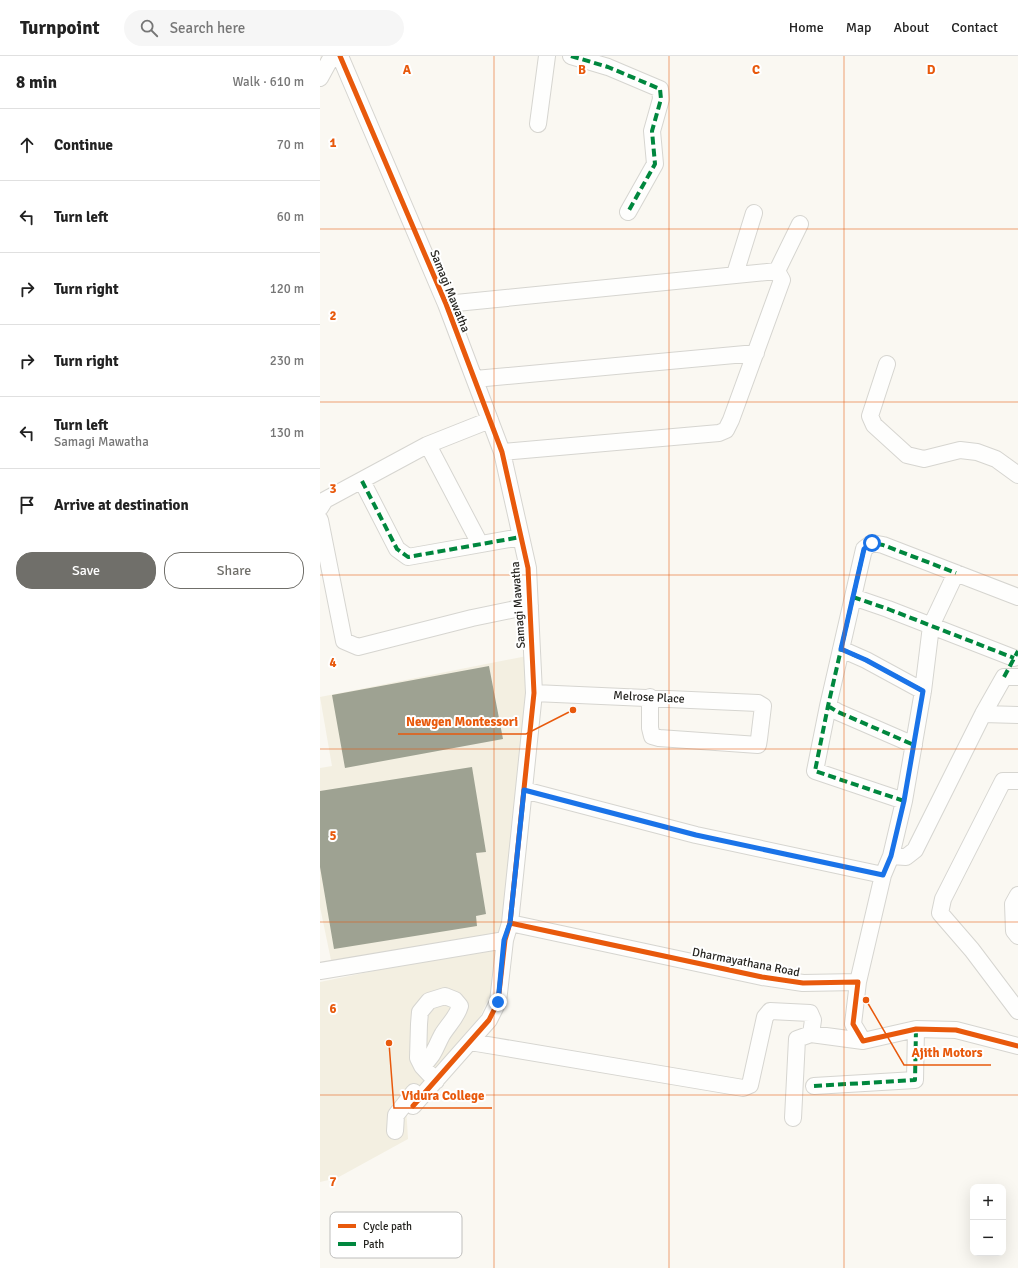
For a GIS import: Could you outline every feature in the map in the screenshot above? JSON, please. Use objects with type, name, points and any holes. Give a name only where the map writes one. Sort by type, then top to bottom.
[{"type":"street","points":[[320,78],[332,56]]},
{"type":"street","name":"Samagi Mawatha","points":[[340,56],[446,304],[502,452],[528,568],[534,693],[510,923],[504,940],[498,1002],[489,1020],[470,1042],[429,1073],[413,1106]]},
{"type":"street","points":[[538,124],[548,56]]},
{"type":"street","points":[[571,56],[608,67],[660,90],[661,99],[652,131],[655,164],[628,212]]},
{"type":"street","points":[[735,274],[754,213]]},
{"type":"street","points":[[777,271],[800,224]]},
{"type":"street","points":[[446,304],[777,271]]},
{"type":"street","points":[[502,452],[720,433],[726,430],[782,280],[777,271]]},
{"type":"street","points":[[475,379],[756,353]]},
{"type":"street","points":[[887,364],[870,416],[874,425],[907,455],[924,459],[960,450],[977,452],[996,459],[1018,475]]},
{"type":"street","points":[[320,508],[325,500],[428,445],[490,420]]},
{"type":"street","points":[[428,445],[480,544]]},
{"type":"street","points":[[362,481],[397,549],[408,557],[521,537]]},
{"type":"street","points":[[320,520],[344,641],[358,647],[472,618],[530,606]]},
{"type":"street","points":[[904,801],[815,771],[828,706],[864,549],[872,543],[883,545],[1018,597]]},
{"type":"street","points":[[863,1041],[853,1024],[858,982],[883,875],[891,856],[904,801],[923,691],[931,626],[956,573]]},
{"type":"street","points":[[853,597],[931,626],[1016,654],[1011,677],[983,714],[915,850],[906,857],[891,856]]},
{"type":"street","points":[[841,649],[866,660],[923,691]]},
{"type":"street","name":"Melrose Place","points":[[534,693],[650,697],[758,703],[763,706],[760,739],[758,745],[659,738],[652,736],[650,728],[650,697]]},
{"type":"street","points":[[828,706],[838,712],[914,745]]},
{"type":"street","points":[[983,714],[1018,715]]},
{"type":"street","points":[[1018,780],[1003,781],[943,899],[940,913],[972,950],[1018,1011]]},
{"type":"street","points":[[524,790],[696,835],[883,875]]},
{"type":"street","points":[[1018,894],[1013,904],[1014,931],[1018,936]]},
{"type":"street","name":"Dharmayathana Road","points":[[510,923],[762,977],[804,983],[858,982]]},
{"type":"street","points":[[320,971],[504,940]]},
{"type":"street","points":[[470,1042],[743,1088],[750,1085],[765,1018],[770,1011],[810,1013],[812,1020],[811,1034]]},
{"type":"street","points":[[814,1086],[915,1080],[916,1028]]},
{"type":"street","points":[[793,1118],[797,1039],[811,1034],[863,1041],[916,1028],[956,1030],[1018,1046]]},
{"type":"street","points":[[395,1131],[396,1115],[429,1073]]},
{"type":"shaded area","points":[[527,656],[528,693],[504,921],[499,934],[332,965],[320,907],[320,768],[332,766],[320,697]]},
{"type":"shaded area","points":[[499,945],[497,980],[480,1017],[406,1106],[408,1139],[337,1178],[320,1182],[320,982]]},
{"type":"building","points":[[489,666],[503,739],[345,768],[332,695]]},
{"type":"building","points":[[472,767],[486,852],[476,853],[486,914],[476,916],[477,926],[334,949],[320,867],[320,791]]},
{"type":"marked path","points":[[571,56],[608,67],[660,89],[661,99],[652,131],[655,164],[628,212]]},
{"type":"marked path","points":[[362,481],[397,549],[408,557],[521,537]]},
{"type":"marked path","points":[[904,801],[815,771],[828,706],[864,549],[872,543],[883,545],[956,573]]},
{"type":"marked path","points":[[853,597],[1014,658]]},
{"type":"marked path","points":[[841,649],[866,660],[923,691]]},
{"type":"marked path","points":[[1004,677],[1018,651]]},
{"type":"marked path","points":[[828,706],[838,712],[914,745]]},
{"type":"marked path","points":[[814,1086],[915,1080],[916,1029]]},
{"type":"cycle path","points":[[340,56],[446,304],[502,452],[528,568],[534,693],[510,923],[505,940],[498,1002],[489,1020],[413,1106]]},
{"type":"cycle path","points":[[510,923],[762,977],[803,983],[858,982],[853,1024],[863,1041],[916,1029],[956,1030],[1018,1046]]},
{"type":"place","name":"Newgen Montessori","points":[[573,710]]},
{"type":"place","name":"Ajith Motors","points":[[866,1000]]},
{"type":"place","name":"Vidura College","points":[[389,1043]]},
{"type":"route","points":[[498,1002],[504,940],[510,923],[524,790],[696,835],[883,875],[891,856],[904,801],[923,691],[866,660],[841,649],[864,549],[872,543]]}]
